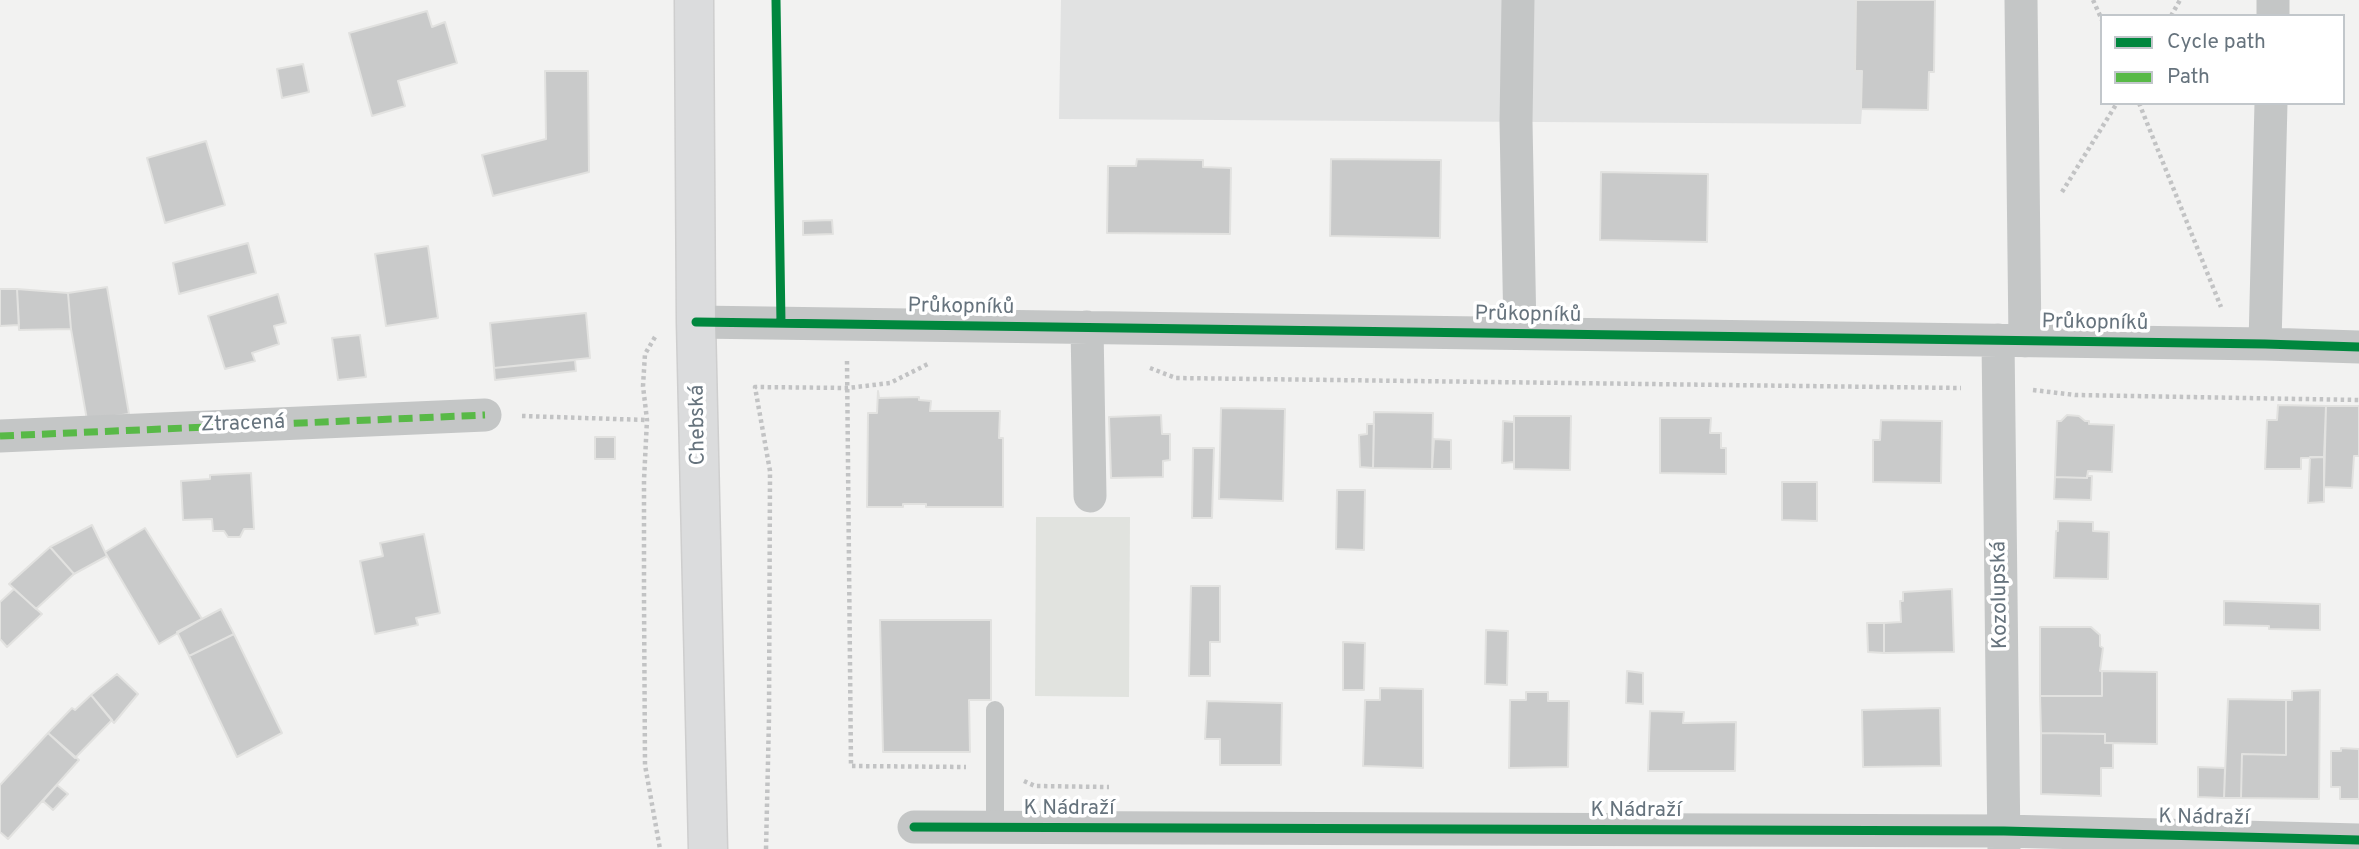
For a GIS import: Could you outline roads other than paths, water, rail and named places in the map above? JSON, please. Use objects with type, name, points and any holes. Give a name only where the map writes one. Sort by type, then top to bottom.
[{"type":"main road","name":"Chebská","points":[[694,0],[696,322],[708,849]]},
{"type":"street","name":"Průkopníků","points":[[1518,0],[1516,122],[1520,334]]},
{"type":"street","name":"Kozolupská","points":[[2004,840],[1999,389],[2012,341],[2021,0]]},
{"type":"street","points":[[2250,344],[2271,105]]},
{"type":"street","name":"Průkopníků","points":[[696,322],[846,324],[1088,342],[1520,334],[2359,347]]},
{"type":"street","points":[[1088,342],[1090,496]]},
{"type":"street","name":"Ztracená","points":[[0,436],[485,415]]},
{"type":"street","name":"K Nádraží","points":[[914,827],[2004,840],[2359,840]]},
{"type":"lane","points":[[995,710],[995,827]]}]
